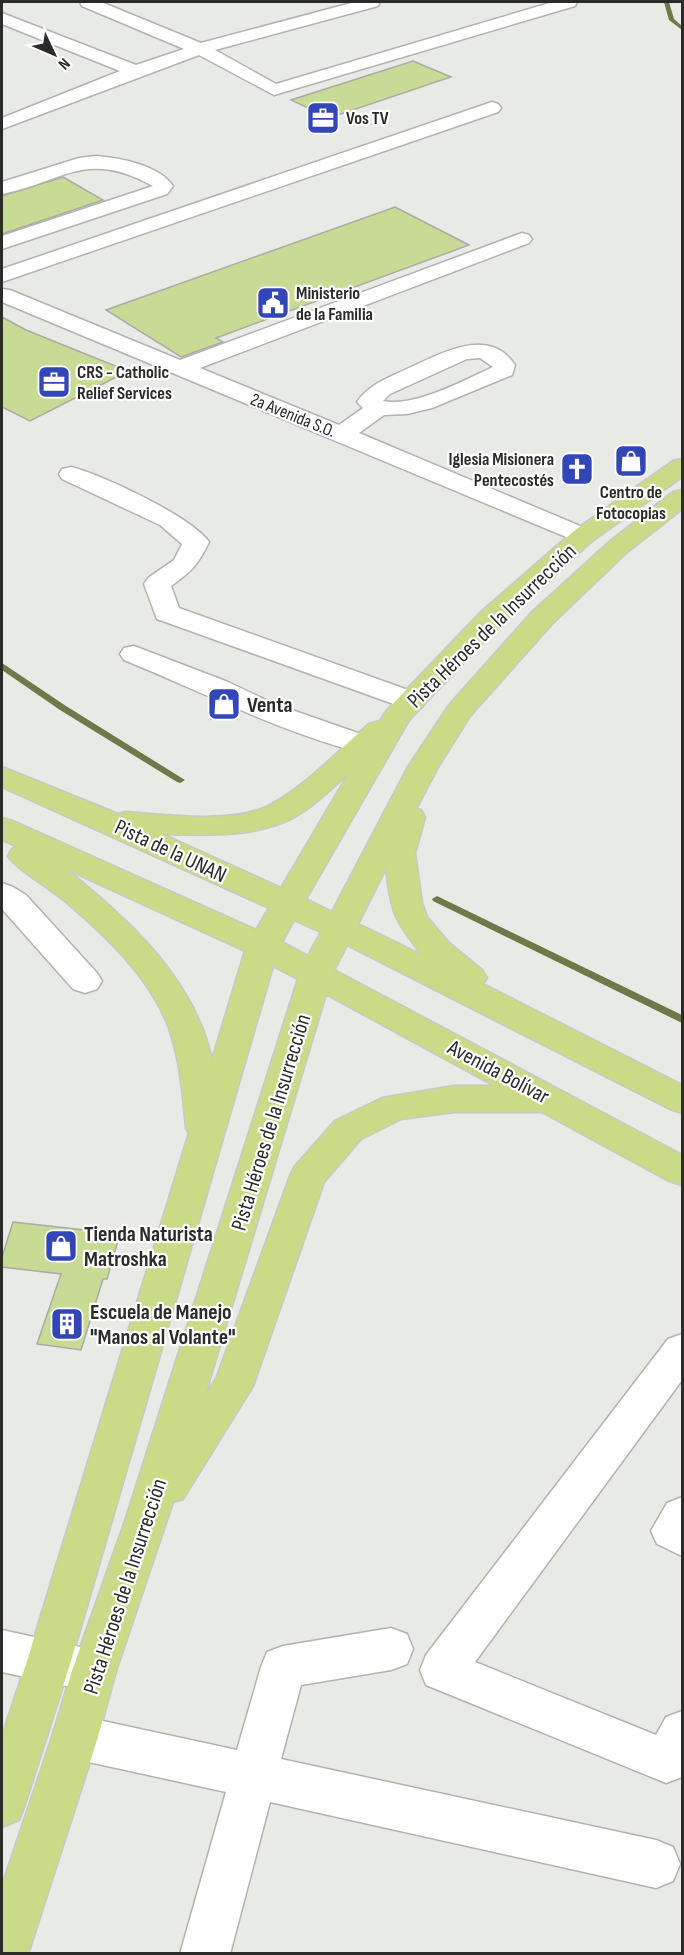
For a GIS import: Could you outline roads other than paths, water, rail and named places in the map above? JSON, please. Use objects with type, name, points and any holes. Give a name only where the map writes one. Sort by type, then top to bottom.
[{"type":"main road","name":"Pista Héroes de la Insurrección","points":[[2,1804],[49,1661],[263,946],[404,708],[490,620],[583,536],[682,466]]},
{"type":"main road","name":"Pista Héroes de la Insurrección","points":[[3,1953],[75,1737],[94,1671],[146,1521],[316,973],[423,767],[459,711],[542,618],[617,548],[682,497]]},
{"type":"main road","points":[[110,821],[201,826],[253,820],[278,813],[297,801],[404,708]]},
{"type":"main road","points":[[423,767],[400,853],[406,903],[412,920],[437,951],[508,1010]]},
{"type":"main road","name":"Pista de la UNAN","points":[[2,776],[110,821],[338,927]]},
{"type":"main road","points":[[2,828],[263,946],[316,973]]},
{"type":"main road","points":[[2,843],[58,878],[115,929],[173,999],[186,1026],[197,1076],[206,1139]]},
{"type":"main road","points":[[338,927],[508,1010],[682,1100]]},
{"type":"main road","name":"Avenida Bolívar","points":[[316,973],[682,1170]]},
{"type":"main road","points":[[146,1521],[233,1386],[308,1176],[348,1130],[393,1107],[454,1099],[551,1099]]},
{"type":"street","points":[[88,2],[200,49],[274,90],[569,2]]},
{"type":"street","points":[[2,124],[136,70],[200,49],[372,2]]},
{"type":"street","points":[[109,10],[136,4]]},
{"type":"street","points":[[2,18],[136,70]]},
{"type":"street","points":[[11,105],[30,113]]},
{"type":"street","points":[[2,276],[492,108]]},
{"type":"street","points":[[2,188],[86,162],[100,160],[129,168],[159,181],[163,186],[160,190],[97,213],[2,243]]},
{"type":"street","points":[[177,369],[522,239]]},
{"type":"street","name":"2a Avenida S.O.","points":[[2,295],[583,536]]},
{"type":"street","points":[[474,350],[487,352],[497,357],[504,365],[504,370],[447,395],[389,411],[379,408],[369,402],[382,389],[461,353],[474,350]]},
{"type":"street","points":[[340,434],[379,408]]},
{"type":"street","points":[[71,474],[169,520],[196,542],[185,564],[157,584],[167,613],[404,708]]},
{"type":"street","points":[[134,654],[218,688],[262,709],[362,744]]},
{"type":"street","points":[[6,903],[85,981]]},
{"type":"street","points":[[682,1350],[442,1670],[666,1761],[682,1732]]},
{"type":"street","points":[[682,1516],[672,1531],[682,1537]]},
{"type":"street","points":[[205,1953],[283,1667],[391,1649]]},
{"type":"street","points":[[2,1651],[94,1671]]},
{"type":"street","points":[[75,1737],[656,1864]]},
{"type":"waterway","points":[[666,2],[672,20],[682,28]]},
{"type":"waterway","points":[[2,666],[63,708],[180,780]]},
{"type":"waterway","points":[[437,899],[682,1019]]},
{"type":"place","name":"Vos TV","points":[[323,118]]},
{"type":"place","name":"Ministerio de la Familia","points":[[273,303]]},
{"type":"place","name":"CRS - Catholic Relief Services","points":[[54,382]]},
{"type":"place","name":"Centro de Fotocopias","points":[[631,461]]},
{"type":"place","name":"Iglesia Misionera Pentecostés","points":[[577,469]]},
{"type":"place","name":"Venta","points":[[224,704]]},
{"type":"place","name":"Tienda Naturista Matroshka","points":[[61,1246]]},
{"type":"place","name":"Escuela de Manejo \"Manos al Volante\"","points":[[67,1324]]}]
